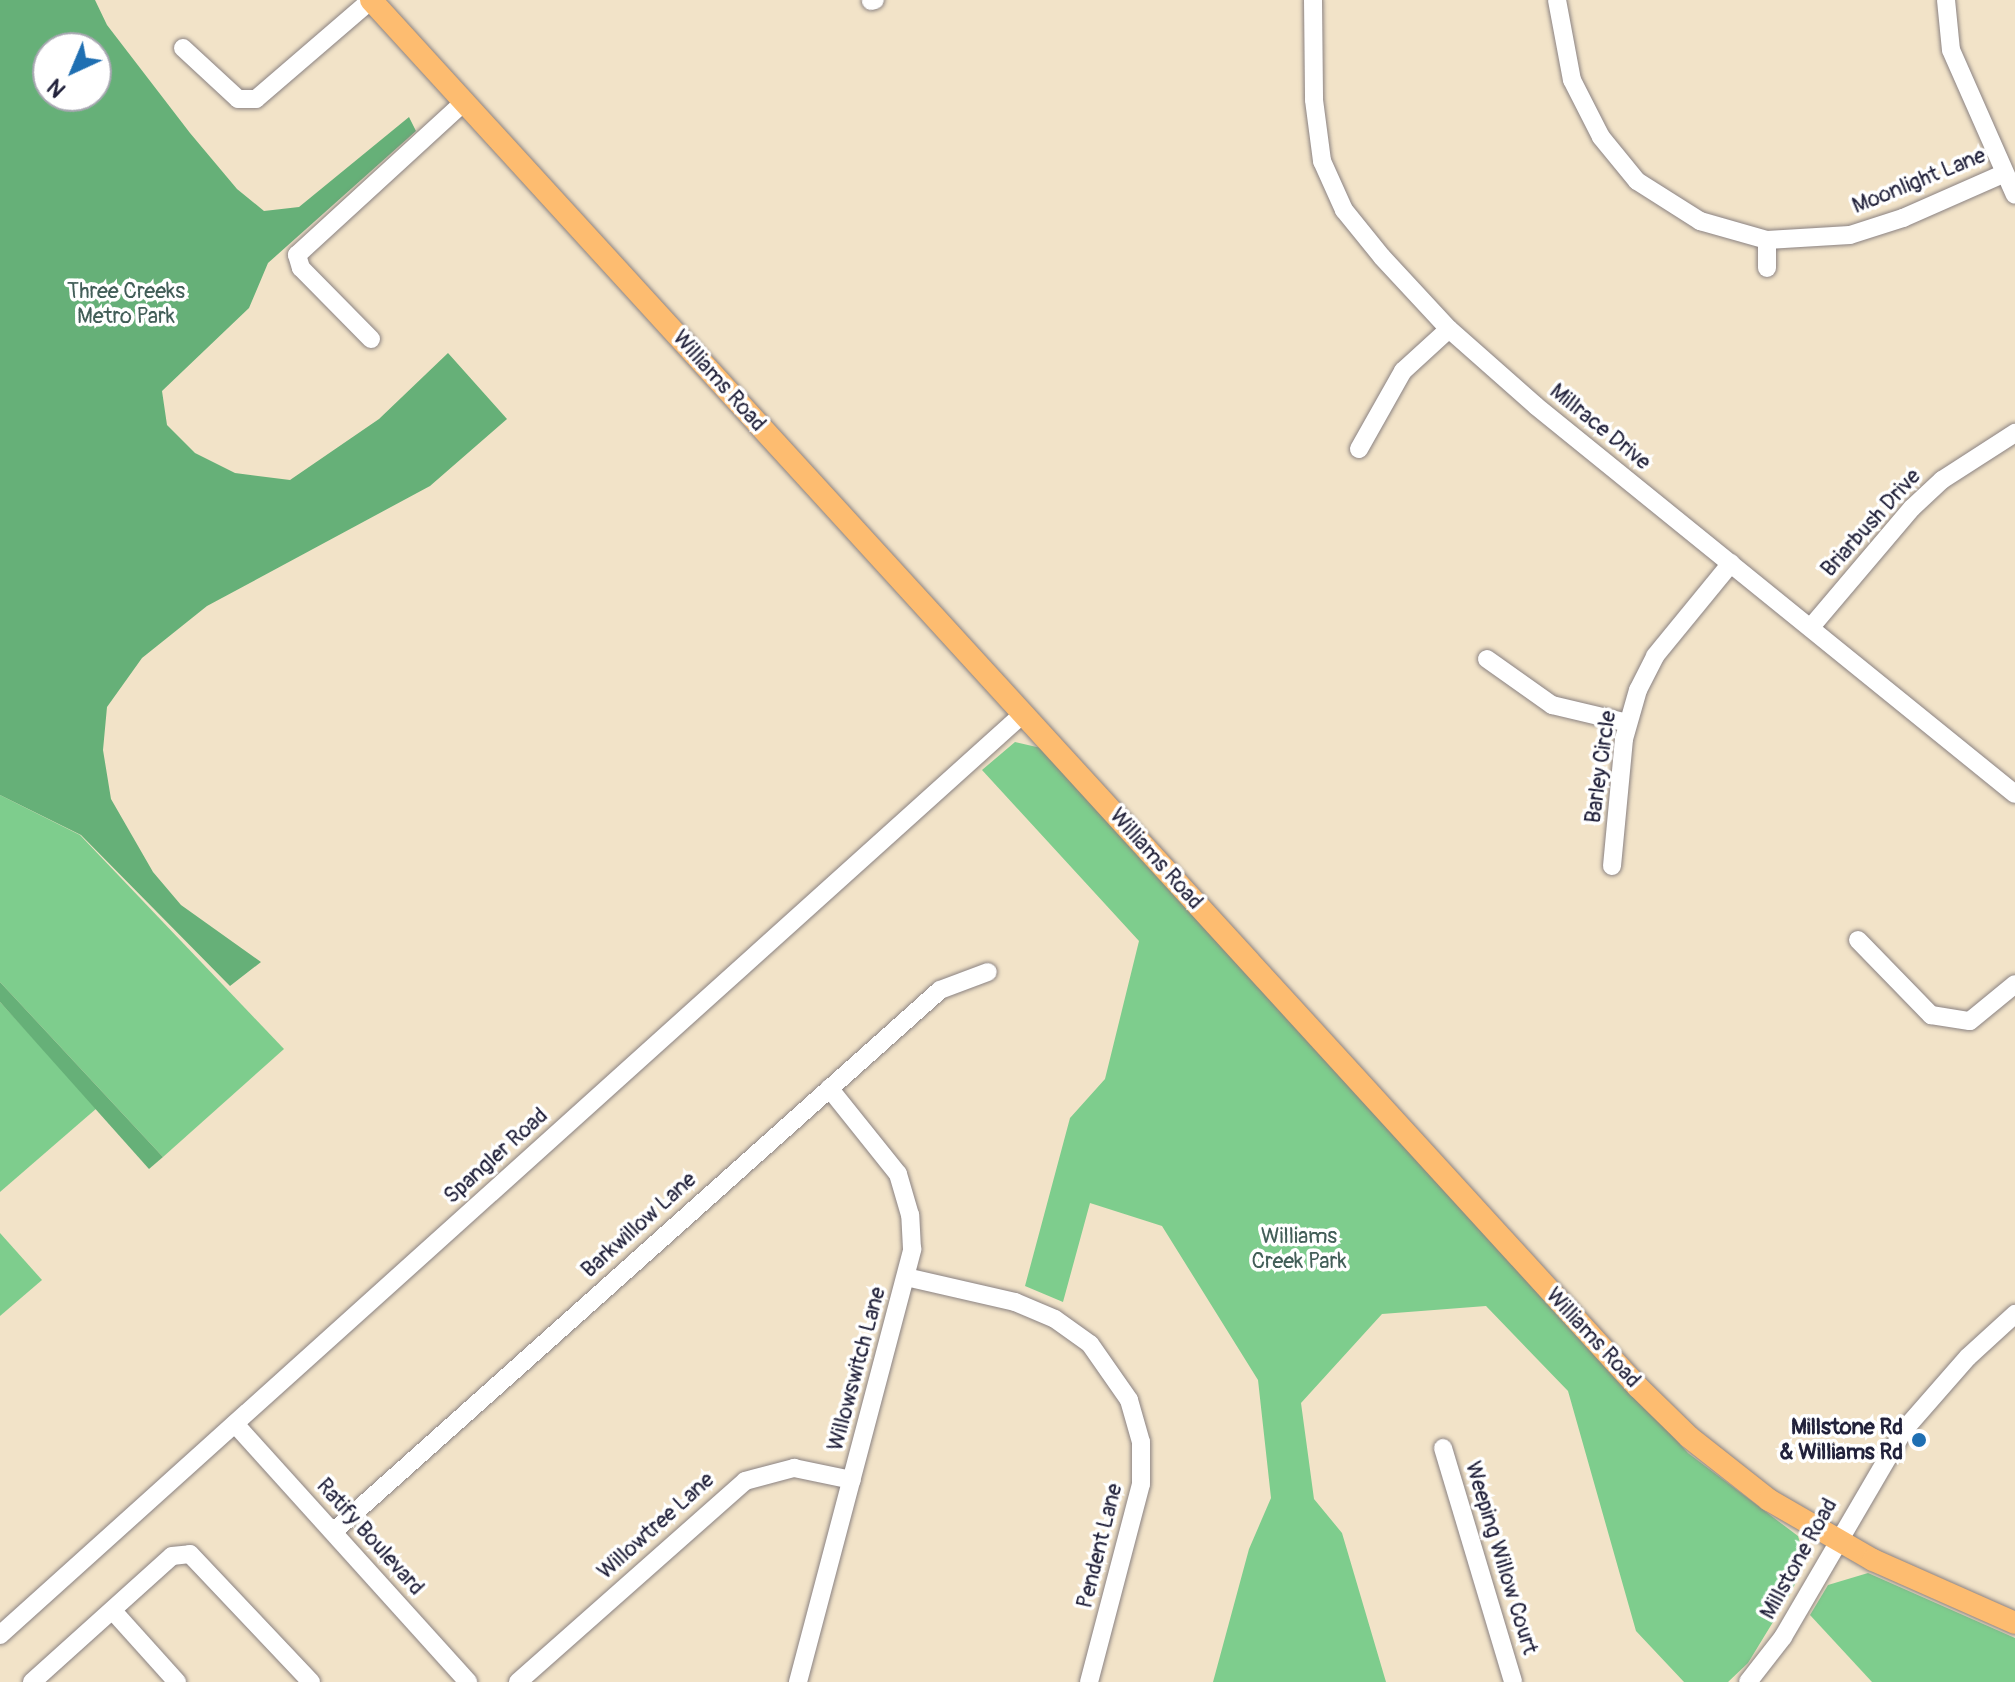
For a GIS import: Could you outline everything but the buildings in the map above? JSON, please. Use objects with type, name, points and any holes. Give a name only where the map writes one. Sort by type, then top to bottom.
[{"type":"main road","name":"Williams Road","points":[[371,0],[1638,1387],[1730,1471],[1838,1539],[1873,1560],[2015,1623]]},
{"type":"street","points":[[183,48],[238,99],[256,99],[371,0]]},
{"type":"street","name":"Millrace Drive","points":[[1313,0],[1316,133],[1327,173],[1359,231],[1449,329],[2015,794]]},
{"type":"street","name":"Moonlight Lane","points":[[1557,0],[1572,80],[1585,111],[1624,167],[1688,215],[1767,240],[1877,228],[2005,173]]},
{"type":"street","points":[[1946,0],[1951,50],[2015,195]]},
{"type":"street","points":[[371,339],[301,268],[297,255],[464,102]]},
{"type":"street","points":[[1767,240],[1767,268]]},
{"type":"street","points":[[1359,449],[1403,371],[1449,329]]},
{"type":"street","name":"Briarbush Drive","points":[[1811,627],[1912,508],[1942,480],[2014,436]]},
{"type":"street","name":"Barley Circle","points":[[1612,866],[1628,723],[1655,656],[1731,563]]},
{"type":"street","points":[[1487,659],[1552,705],[1628,723]]},
{"type":"street","name":"Spangler Road","points":[[0,1635],[1023,714]]},
{"type":"street","points":[[1858,940],[1917,1005],[1941,1018],[1970,1021],[2015,984]]},
{"type":"street","name":"Barkwillow Lane","points":[[333,1532],[940,990],[988,972]]},
{"type":"street","name":"Willowswitch Lane","points":[[798,1682],[906,1277],[911,1233],[898,1174],[829,1088]]},
{"type":"street","name":"Pendent Lane","points":[[906,1277],[1015,1302],[1055,1319],[1090,1344],[1129,1400],[1141,1442],[1141,1484],[1089,1682]]},
{"type":"street","name":"Millstone Road","points":[[1748,1682],[1783,1637],[1838,1539],[1921,1408],[2015,1314]]},
{"type":"street","name":"Ratify Boulevard","points":[[235,1424],[468,1682]]},
{"type":"street","name":"Weeping Willow Court","points":[[1443,1448],[1513,1682]]},
{"type":"street","name":"Willowtree Lane","points":[[518,1682],[745,1481],[794,1468],[852,1480]]},
{"type":"street","points":[[35,1681],[172,1556],[190,1554],[311,1682]]},
{"type":"street","points":[[113,1611],[177,1682]]},
{"type":"green space","name":"Three Creeks Metro Park","points":[[0,0],[95,0],[107,25],[190,133],[237,189],[264,211],[299,207],[409,117],[416,131],[268,263],[249,308],[162,391],[167,425],[195,453],[235,473],[290,480],[379,419],[448,353],[507,419],[430,486],[207,606],[142,658],[107,707],[103,750],[111,799],[153,872],[181,905],[261,962],[230,986],[81,835],[0,795]]},
{"type":"green space","name":"Williams Creek Park","points":[[1015,742],[1041,748],[1688,1453],[1798,1536],[1806,1562],[1748,1663],[1728,1682],[1684,1682],[1636,1631],[1568,1391],[1486,1306],[1382,1314],[1301,1403],[1314,1499],[1342,1533],[1386,1682],[1213,1682],[1249,1549],[1271,1498],[1258,1380],[1162,1226],[1090,1203],[1063,1302],[1025,1286],[1070,1118],[1105,1079],[1139,941],[982,770]]},
{"type":"green space","points":[[0,795],[80,835],[284,1049],[163,1157],[0,982]]},
{"type":"green space","points":[[0,982],[163,1157],[149,1169],[0,1002]]},
{"type":"green space","points":[[0,1002],[97,1108],[0,1192]]},
{"type":"green space","points":[[0,1233],[42,1280],[0,1316]]},
{"type":"green space","points":[[1868,1573],[2015,1638],[2015,1682],[1872,1682],[1810,1615],[1828,1585]]},
{"type":"place","name":"Millstone Rd & Williams Rd","points":[[1919,1440]]}]
